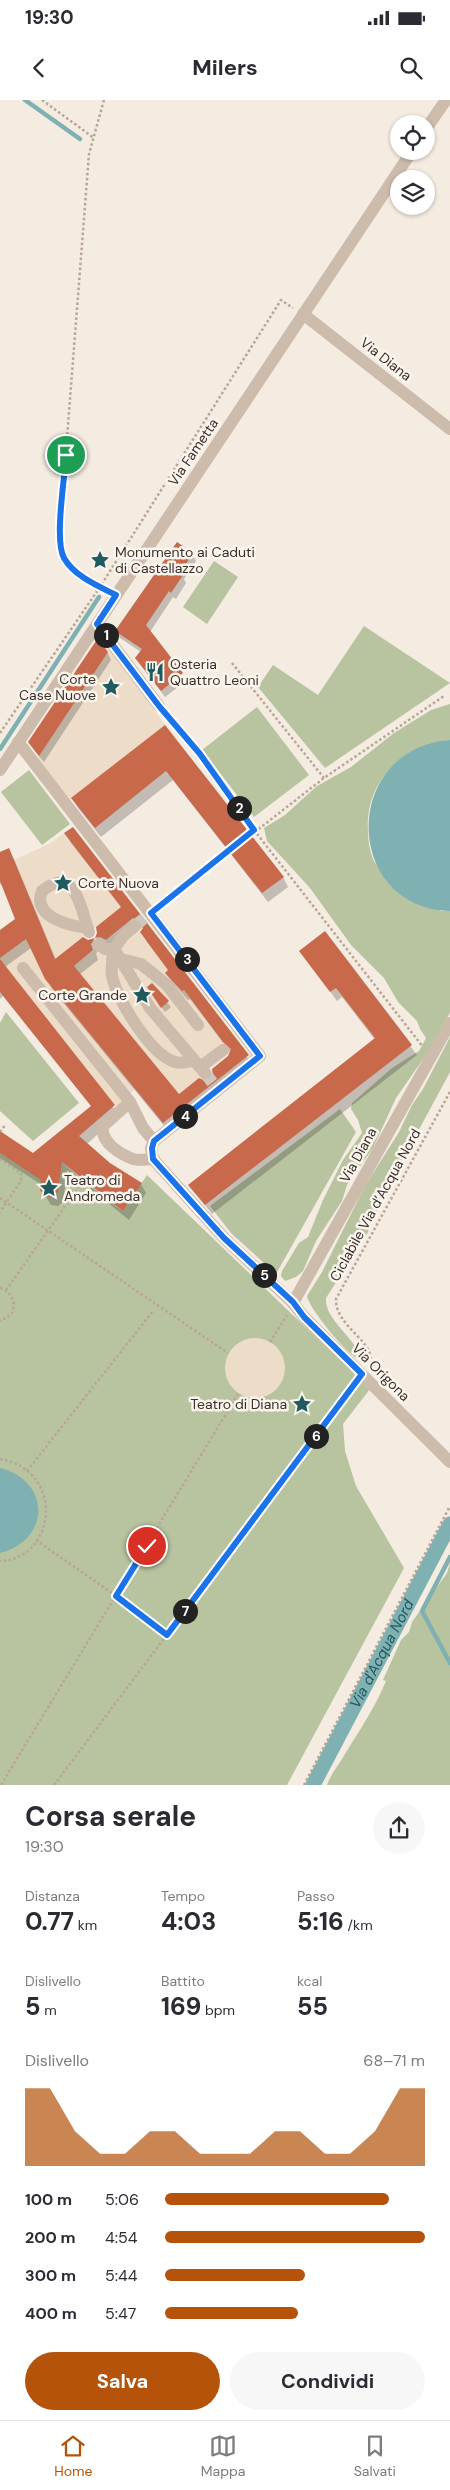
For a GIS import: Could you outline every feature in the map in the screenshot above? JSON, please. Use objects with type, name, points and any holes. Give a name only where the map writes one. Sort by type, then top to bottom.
[{"type":"street","points":[[435,116],[446,100]]},
{"type":"street","name":"Via Fametta","points":[[0,770],[406,160]]},
{"type":"street","name":"Via Diana","points":[[303,314],[450,429]]},
{"type":"street","points":[[97,624],[159,706]]},
{"type":"street","points":[[18,742],[260,1056],[216,1088],[154,1141],[152,1148],[153,1159],[134,1160],[110,1146],[102,1131],[103,1126],[130,1102]]},
{"type":"street","points":[[135,926],[123,936],[118,954],[112,960],[113,980],[131,1016],[151,1044],[166,1058],[182,1064],[200,1067],[223,1050]]},
{"type":"street","points":[[99,945],[141,964],[166,984],[198,1025]]},
{"type":"street","points":[[118,954],[150,1008],[200,1067]]},
{"type":"street","points":[[23,968],[130,1102],[143,1128],[154,1141]]},
{"type":"street","points":[[131,1016],[150,1008]]},
{"type":"street","name":"Via Diana","points":[[293,1302],[450,1022]]},
{"type":"street","name":"Via Origona","points":[[153,1159],[224,1238],[293,1302],[304,1317],[450,1462]]},
{"type":"path","points":[[42,100],[94,138]]},
{"type":"path","points":[[104,100],[88,164],[59,541],[64,559],[73,569],[116,595]]},
{"type":"path","points":[[0,734],[100,587],[281,300],[303,314]]},
{"type":"path","points":[[232,663],[324,778]]},
{"type":"path","points":[[150,914],[254,830],[324,778],[444,696]]},
{"type":"path","points":[[159,706],[200,754],[254,830],[431,1057]]},
{"type":"path","name":"Ciclabile Via d’Acqua Nord","points":[[54,1785],[371,1362],[370,1351],[340,1318],[336,1309],[336,1299],[450,1092]]},
{"type":"path","points":[[0,1132],[6,1124]]},
{"type":"path","points":[[0,1159],[21,1173],[21,1181],[0,1212]]},
{"type":"path","points":[[6,1290],[84,1181]]},
{"type":"path","points":[[0,1198],[228,1353]]},
{"type":"path","points":[[0,1288],[6,1290],[13,1298],[13,1310],[7,1318],[0,1321]]},
{"type":"path","points":[[270,1342],[293,1302]]},
{"type":"path","points":[[27,1471],[153,1311]]},
{"type":"path","points":[[2,1785],[238,1394]]},
{"type":"path","points":[[0,1459],[17,1464],[27,1471],[40,1486],[46,1501],[46,1517],[42,1532],[36,1540],[19,1556],[0,1561]]},
{"type":"path","points":[[304,1785],[450,1506]]},
{"type":"path","points":[[36,1540],[116,1596],[167,1635]]},
{"type":"green space","points":[[214,561],[238,577],[207,624],[183,607]]},
{"type":"green space","points":[[364,626],[450,683],[325,768],[258,687],[273,665],[318,695]]},
{"type":"green space","points":[[450,704],[450,740],[417,750],[402,758],[390,769],[380,782],[373,797],[369,813],[368,831],[371,852],[376,864],[441,911],[450,911],[450,1012],[439,1036],[396,1098],[373,1148],[347,1185],[342,1201],[316,1241],[303,1271],[296,1277],[285,1281],[281,1276],[282,1271],[299,1243],[308,1237],[323,1200],[343,1160],[362,1133],[358,1120],[351,1109],[352,1103],[392,1068],[419,1051],[426,1038],[417,1021],[398,1002],[384,978],[351,945],[310,888],[267,841],[264,828],[285,815],[317,786],[351,767],[394,733],[431,710]]},
{"type":"green space","points":[[257,707],[309,775],[254,817],[202,750]]},
{"type":"green space","points":[[29,770],[70,824],[42,845],[1,792]]},
{"type":"green space","points":[[6,1012],[79,1103],[33,1141],[0,1111],[0,1023]]},
{"type":"green space","points":[[450,1037],[450,1072],[388,1187],[367,1234],[326,1298],[330,1314],[354,1345],[362,1361],[348,1351],[330,1332],[314,1310],[307,1296],[322,1272],[365,1186],[399,1132]]},
{"type":"green space","points":[[340,1109],[356,1132],[276,1274],[231,1233],[210,1206]]},
{"type":"green space","points":[[0,1153],[34,1175],[55,1156],[83,1181],[123,1211],[147,1175],[370,1389],[343,1424],[345,1451],[356,1486],[404,1568],[287,1785],[0,1785]]},
{"type":"green space","points":[[450,1563],[450,1785],[327,1785],[377,1700],[386,1681],[383,1680],[401,1640],[409,1632],[412,1622],[447,1573]]},
{"type":"shaded area","name":"Corte Case Nuove","points":[[110,649],[165,725],[70,799],[37,758]]},
{"type":"shaded area","name":"Corte Nuova","points":[[64,833],[121,907],[55,959],[14,860],[49,844]]},
{"type":"shaded area","name":"Corte Grande","points":[[132,921],[231,1052],[179,1094],[74,966]]},
{"type":"shaded area","points":[[26,939],[45,979],[135,1089],[116,1106],[13,975],[0,970],[0,958]]},
{"type":"shaded area","points":[[249,1338],[261,1338],[272,1343],[280,1351],[285,1362],[283,1380],[272,1393],[261,1398],[249,1398],[238,1393],[230,1385],[225,1374],[225,1362],[230,1351],[238,1343]]},
{"type":"water","points":[[450,740],[450,911],[415,903],[389,884],[374,858],[369,828],[373,797],[389,770],[414,750]]},
{"type":"water","points":[[0,1468],[17,1475],[29,1485],[36,1497],[38,1510],[36,1524],[29,1536],[17,1546],[0,1553]]},
{"type":"building","points":[[177,542],[193,553],[180,573],[183,575],[171,593],[169,591],[146,625],[183,673],[161,691],[135,658],[142,649],[115,631]]},
{"type":"building","points":[[98,638],[108,652],[39,756],[28,742]]},
{"type":"building","points":[[165,725],[284,877],[262,893],[166,771],[95,828],[71,798]]},
{"type":"building","points":[[73,827],[249,1055],[163,1123],[45,979],[26,939],[0,958],[0,930],[15,919],[0,881],[0,852],[9,848],[55,959],[83,937],[88,940],[95,938],[97,933],[96,927],[121,907],[64,833]],"holes":[[[133,918],[142,921],[143,928],[140,932],[168,970],[165,973],[182,991],[184,990],[223,1042],[231,1049],[228,1056],[212,1069],[213,1075],[211,1079],[206,1081],[199,1078],[179,1094],[74,966],[93,950],[91,944],[95,938],[100,937],[106,940]]]},
{"type":"building","points":[[325,931],[412,1045],[205,1205],[188,1185],[375,1038],[336,988],[330,992],[299,951]]},
{"type":"building","points":[[0,959],[115,1105],[79,1136],[110,1163],[142,1183],[123,1211],[62,1162],[58,1192],[52,1197],[45,1196],[40,1190],[41,1180],[0,1153],[0,1131],[33,1153],[91,1106],[0,992]]},
{"type":"building","points":[[152,983],[169,1001],[161,1008],[147,987]]},
{"type":"waterway","points":[[25,100],[80,139]]},
{"type":"waterway","points":[[0,749],[99,597]]},
{"type":"waterway","name":"Via d'Acqua Nord","points":[[313,1785],[450,1524]]},
{"type":"waterway","points":[[450,1557],[422,1611],[450,1663]]},
{"type":"tunnel","points":[[135,926],[148,915]]},
{"type":"tunnel","points":[[205,1073],[215,1086]]},
{"type":"place","name":"Monumento ai Caduti di Castellazzo","points":[[100,560]]},
{"type":"place","name":"Osteria Quattro Leoni","points":[[155,672]]},
{"type":"place","name":"Corte Case Nuove","points":[[111,687]]},
{"type":"place","name":"Corte Nuova","points":[[63,883]]},
{"type":"place","name":"Corte Grande","points":[[142,995]]},
{"type":"place","name":"Teatro di Andromeda","points":[[49,1188]]},
{"type":"place","name":"Teatro di Diana","points":[[302,1404]]},
{"type":"route","points":[[66,455],[59,541],[64,559],[83,577],[116,595],[97,624],[159,706],[180,728],[200,754],[254,830],[151,913],[260,1056],[154,1141],[152,1148],[153,1159],[224,1238],[293,1302],[304,1317],[362,1374],[167,1635],[116,1596],[147,1546]]}]
